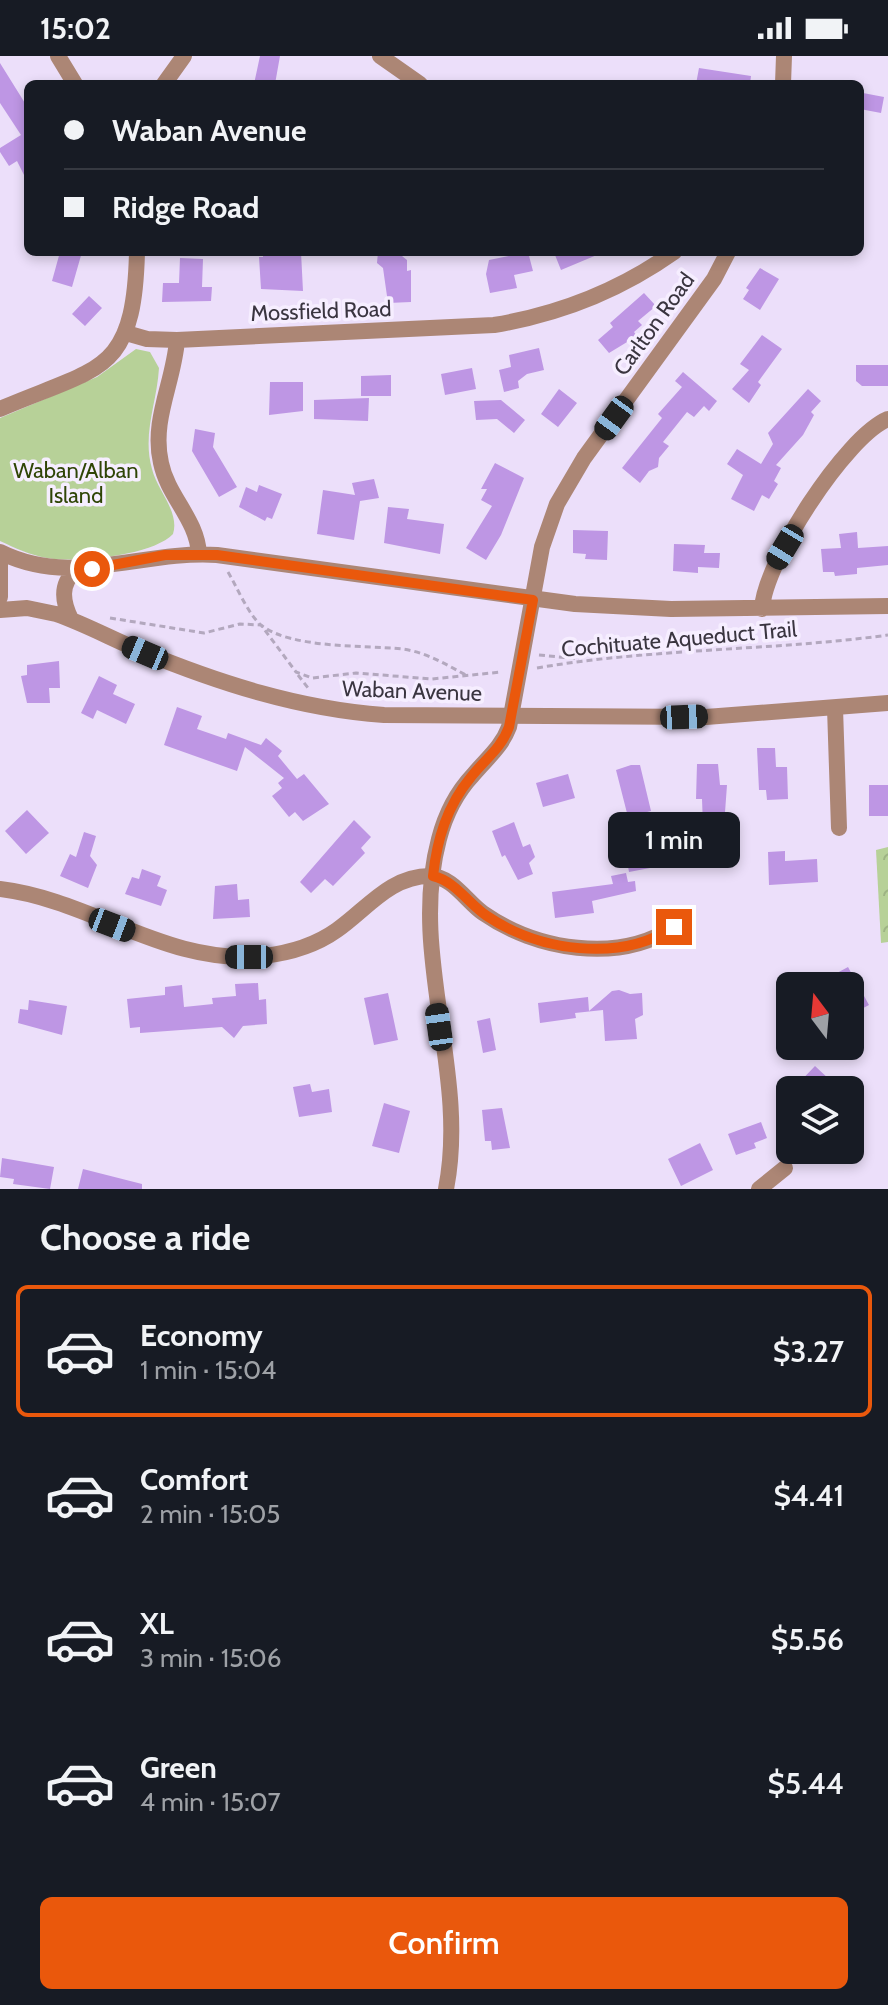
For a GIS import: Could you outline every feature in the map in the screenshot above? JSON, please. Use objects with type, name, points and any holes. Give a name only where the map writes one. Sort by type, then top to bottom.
[{"type":"street","points":[[58,56],[73,80]]},
{"type":"street","points":[[167,80],[184,56]]},
{"type":"street","points":[[380,56],[414,80]]},
{"type":"street","points":[[783,80],[784,56]]},
{"type":"street","points":[[0,409],[104,363],[126,333],[135,290],[137,256]]},
{"type":"street","name":"Mossfield Road","points":[[126,333],[147,339],[177,340],[451,329],[517,321],[597,297],[643,274],[668,256]]},
{"type":"street","name":"Carlton Road","points":[[446,1189],[454,1125],[437,1010],[433,876],[439,836],[449,812],[473,774],[501,746],[512,717],[545,535],[564,490],[714,279],[726,256]]},
{"type":"street","points":[[177,340],[162,407],[158,452],[166,480],[194,527],[199,554]]},
{"type":"street","points":[[762,609],[768,577],[829,477],[859,437],[888,419]]},
{"type":"street","points":[[0,552],[33,565],[76,570],[165,555],[217,555],[533,600],[650,609],[888,606]]},
{"type":"street","points":[[0,564],[0,597]]},
{"type":"street","points":[[71,619],[64,602],[64,589],[76,570]]},
{"type":"street","name":"Waban Avenue","points":[[0,610],[27,608],[71,619],[189,669],[305,706],[384,715],[695,717],[888,703]]},
{"type":"street","points":[[835,708],[839,828]]},
{"type":"street","points":[[0,889],[39,898],[179,949],[249,957],[293,951],[318,942],[394,885],[433,876],[446,880],[496,921],[552,944],[586,948],[623,946],[661,935],[674,927]]},
{"type":"street","points":[[759,1189],[785,1168]]},
{"type":"path","name":"Cochituate Aqueduct Trail","points":[[217,555],[261,625],[296,672],[312,678],[356,673],[418,679],[520,671],[582,660],[731,651],[888,635]]},
{"type":"path","points":[[71,619],[124,618],[204,633],[240,624],[261,625],[315,643],[405,649],[431,656],[466,675]]},
{"type":"path","points":[[533,655],[582,660]]},
{"type":"green space","name":"Waban/Alban Island","points":[[136,349],[150,352],[159,368],[149,431],[149,456],[173,518],[173,534],[163,542],[132,553],[76,559],[41,557],[0,541],[0,418],[97,377]]},
{"type":"green space","points":[[888,847],[888,942],[881,943],[876,850]]},
{"type":"building","points":[[260,56],[280,56],[276,80],[255,80]]},
{"type":"building","points":[[0,63],[24,102],[24,175],[17,161],[9,166],[0,152],[0,148],[21,135],[0,103]]},
{"type":"building","points":[[699,68],[751,76],[750,80],[697,80]]},
{"type":"building","points":[[864,93],[884,97],[881,113],[864,110]]},
{"type":"building","points":[[59,256],[81,256],[72,287],[52,281]]},
{"type":"building","points":[[301,256],[303,291],[261,289],[259,257]]},
{"type":"building","points":[[378,256],[402,256],[407,260],[407,271],[411,270],[411,302],[388,303],[383,268],[377,263]]},
{"type":"building","points":[[529,256],[533,271],[514,275],[517,288],[490,293],[486,274],[489,260]]},
{"type":"building","points":[[555,256],[594,256],[561,270]]},
{"type":"building","points":[[180,258],[203,259],[202,287],[212,287],[211,301],[162,302],[163,283],[179,283]]},
{"type":"building","points":[[760,268],[779,279],[760,310],[743,299],[749,290],[746,288]]},
{"type":"building","points":[[644,293],[656,306],[638,321],[642,325],[634,332],[637,336],[609,353],[598,340],[613,327],[610,323]]},
{"type":"building","points":[[89,296],[102,308],[85,326],[72,314]]},
{"type":"building","points":[[762,335],[782,349],[758,382],[761,385],[749,403],[732,389],[749,370],[740,364]]},
{"type":"building","points":[[539,348],[544,370],[527,374],[518,381],[519,388],[504,392],[499,370],[511,367],[509,355]]},
{"type":"building","points":[[856,365],[888,365],[888,386],[862,386],[856,381]]},
{"type":"building","points":[[472,368],[476,389],[445,395],[441,374]]},
{"type":"building","points":[[683,372],[717,401],[709,411],[704,406],[694,417],[687,412],[663,442],[669,446],[659,458],[658,467],[649,471],[640,483],[622,468],[662,418],[658,414],[682,387],[675,381]]},
{"type":"building","points":[[391,375],[391,396],[361,396],[361,376]]},
{"type":"building","points":[[270,382],[303,382],[303,411],[269,415]]},
{"type":"building","points":[[559,389],[577,403],[558,427],[541,414]]},
{"type":"building","points":[[808,389],[821,401],[811,412],[814,415],[803,435],[776,465],[781,468],[774,481],[778,484],[769,499],[762,495],[754,511],[731,499],[743,475],[727,464],[737,449],[761,464],[773,444],[768,433]]},
{"type":"building","points":[[369,398],[368,421],[314,419],[314,400]]},
{"type":"building","points":[[501,400],[525,420],[514,433],[497,419],[476,420],[474,401]]},
{"type":"building","points":[[195,429],[215,433],[213,447],[237,487],[219,497],[192,451]]},
{"type":"building","points":[[495,463],[524,478],[501,535],[486,560],[466,548],[492,506],[481,500],[487,489],[481,489]]},
{"type":"building","points":[[374,479],[379,498],[360,501],[354,540],[317,534],[323,490],[355,495],[352,483]]},
{"type":"building","points":[[259,485],[282,494],[272,519],[267,517],[265,521],[239,507],[246,487],[257,492]]},
{"type":"building","points":[[388,507],[409,509],[407,519],[444,524],[440,554],[384,543]]},
{"type":"building","points":[[573,530],[608,531],[607,560],[585,559],[586,554],[573,553]]},
{"type":"building","points":[[857,532],[858,548],[888,546],[888,565],[857,568],[857,574],[835,576],[834,572],[823,572],[821,549],[841,548],[839,534]]},
{"type":"building","points":[[674,544],[705,545],[704,553],[720,553],[719,568],[698,567],[698,573],[673,571]]},
{"type":"building","points":[[59,661],[60,688],[49,688],[50,703],[27,703],[21,676],[27,675],[27,665]]},
{"type":"building","points":[[99,676],[117,685],[113,694],[135,704],[126,724],[97,710],[93,719],[81,713]]},
{"type":"building","points":[[177,707],[202,716],[197,729],[226,739],[228,733],[261,745],[266,738],[282,751],[278,756],[297,779],[304,774],[329,804],[303,821],[295,812],[289,817],[272,796],[282,788],[278,783],[284,778],[245,747],[237,771],[164,745]]},
{"type":"building","points":[[757,748],[775,748],[776,767],[787,767],[788,799],[767,800],[766,790],[759,790]]},
{"type":"building","points":[[697,764],[718,764],[720,785],[727,785],[724,826],[703,826],[702,799],[696,799]]},
{"type":"building","points":[[640,765],[651,811],[628,817],[616,770]]},
{"type":"building","points":[[568,774],[575,798],[543,807],[536,783]]},
{"type":"building","points":[[869,785],[888,785],[888,816],[869,816]]},
{"type":"building","points":[[27,810],[49,833],[26,854],[5,831]]},
{"type":"building","points":[[354,820],[371,837],[361,848],[365,853],[333,886],[325,879],[311,893],[300,882]]},
{"type":"building","points":[[514,822],[523,847],[530,844],[535,857],[529,863],[533,874],[518,880],[505,855],[502,857],[492,831]]},
{"type":"building","points":[[84,832],[96,836],[90,856],[97,865],[88,888],[60,876],[70,854],[76,857]]},
{"type":"building","points":[[667,842],[671,864],[629,872],[625,850]]},
{"type":"building","points":[[785,851],[785,861],[817,859],[818,882],[769,885],[768,852]]},
{"type":"building","points":[[142,869],[161,876],[157,886],[167,890],[161,906],[125,894],[132,877],[139,879]]},
{"type":"building","points":[[626,873],[628,882],[635,881],[636,891],[592,901],[594,913],[555,918],[552,892],[613,884],[611,876]]},
{"type":"building","points":[[237,884],[238,900],[249,899],[250,917],[213,919],[215,886]]},
{"type":"building","points":[[258,983],[259,1000],[266,999],[267,1024],[243,1026],[234,1038],[222,1027],[140,1033],[140,1027],[130,1028],[127,999],[165,995],[165,987],[182,985],[184,1007],[213,1004],[212,998],[236,996],[235,984]]},
{"type":"building","points":[[612,991],[630,994],[642,993],[643,1015],[635,1019],[637,1039],[605,1041],[603,1010],[575,1013],[576,1018],[540,1023],[538,1003],[588,997],[589,1011]]},
{"type":"building","points":[[388,993],[398,1040],[374,1045],[364,998]]},
{"type":"building","points":[[29,1000],[67,1006],[62,1035],[18,1023],[20,1009],[28,1010]]},
{"type":"building","points":[[490,1018],[496,1050],[483,1053],[477,1021]]},
{"type":"building","points":[[815,1066],[826,1076],[805,1076]]},
{"type":"building","points":[[310,1084],[312,1092],[329,1089],[332,1112],[299,1117],[293,1087]]},
{"type":"building","points":[[384,1103],[410,1111],[399,1153],[372,1146]]},
{"type":"building","points":[[502,1108],[510,1148],[492,1150],[491,1141],[485,1141],[482,1110]]},
{"type":"building","points":[[761,1122],[767,1138],[754,1143],[756,1148],[736,1155],[728,1134]]},
{"type":"building","points":[[700,1143],[713,1170],[681,1186],[668,1159]]},
{"type":"building","points":[[2,1158],[54,1167],[50,1189],[13,1184],[14,1179],[0,1177]]},
{"type":"building","points":[[83,1169],[142,1184],[142,1189],[78,1189]]},
{"type":"route","points":[[92,569],[182,553],[217,555],[533,600],[509,727],[501,746],[473,774],[449,812],[439,836],[433,876],[446,880],[496,921],[552,944],[586,948],[623,946],[661,935],[674,927]]}]
